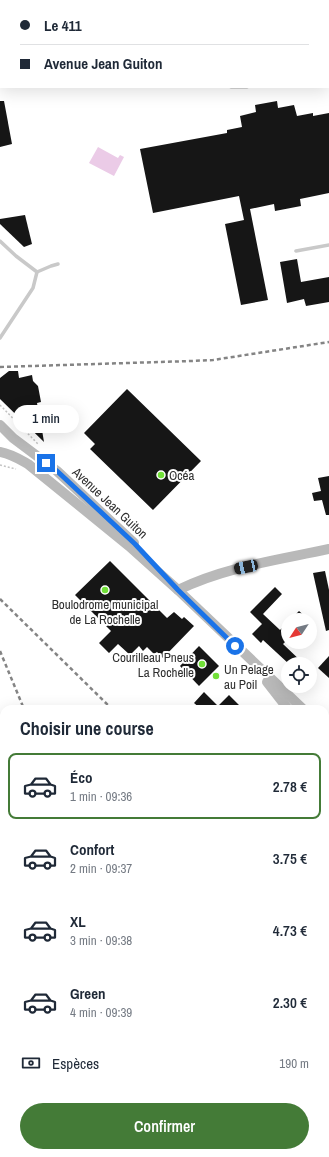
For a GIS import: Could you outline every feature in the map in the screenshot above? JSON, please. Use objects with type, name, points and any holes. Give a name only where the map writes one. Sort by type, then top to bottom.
[{"type":"street","points":[[0,424],[0,432]]},
{"type":"street","name":"Avenue Jean Guiton","points":[[0,424],[13,438],[57,471],[86,505],[299,705]]},
{"type":"street","name":"Avenue Jean Guiton","points":[[0,452],[28,464],[86,505]]},
{"type":"street","points":[[178,590],[194,582],[220,573],[329,549]]},
{"type":"street","name":"Avenue Jean Guiton","points":[[244,654],[285,705]]},
{"type":"lane","points":[[0,241],[16,256],[37,272]]},
{"type":"lane","points":[[296,251],[329,245]]},
{"type":"lane","points":[[37,272],[58,264]]},
{"type":"lane","points":[[0,338],[33,288],[37,272]]},
{"type":"shaded area","points":[[98,147],[118,158],[120,155],[124,157],[114,176],[89,163]]},
{"type":"building","points":[[0,101],[4,101],[12,144],[0,147]]},
{"type":"building","points":[[277,101],[278,108],[294,105],[297,116],[313,113],[313,116],[329,113],[329,193],[300,199],[301,206],[275,211],[274,204],[250,209],[268,300],[241,305],[225,224],[244,220],[239,196],[153,213],[140,149],[227,133],[227,130],[242,127],[240,116],[256,112],[255,105]]},
{"type":"building","points":[[25,215],[32,244],[24,247],[0,224],[0,219]]},
{"type":"building","points":[[297,259],[301,282],[329,277],[329,302],[306,306],[304,299],[287,303],[280,262]]},
{"type":"building","points":[[9,371],[18,371],[19,378],[32,375],[33,381],[38,386],[41,402],[37,403],[40,420],[33,422],[42,430],[44,442],[0,399],[0,378]]},
{"type":"building","points":[[127,389],[201,461],[153,510],[90,449],[95,444],[84,433]]},
{"type":"building","points":[[329,476],[329,515],[326,515],[322,500],[314,501],[312,493],[321,491],[318,478]]},
{"type":"building","points":[[110,561],[167,618],[174,612],[182,619],[184,617],[194,626],[163,658],[157,652],[154,654],[147,647],[143,651],[139,646],[130,655],[118,644],[109,653],[99,643],[111,631],[75,595]]},
{"type":"building","points":[[325,571],[329,590],[329,630],[326,631],[313,573]]},
{"type":"building","points":[[275,587],[282,594],[263,614],[280,630],[281,629],[281,649],[288,649],[297,657],[281,657],[263,640],[261,643],[252,634],[262,624],[250,612]]},
{"type":"building","points":[[199,646],[219,666],[199,686],[180,666]]},
{"type":"building","points":[[329,656],[329,678],[318,668]]},
{"type":"building","points":[[204,692],[217,705],[196,705],[194,703]]},
{"type":"building","points":[[229,695],[239,705],[219,705]]},
{"type":"railway","points":[[0,367],[213,360],[329,342]]},
{"type":"railway","points":[[0,599],[108,705]]},
{"type":"railway","points":[[0,651],[22,705]]},
{"type":"place","name":"Océa","points":[[161,475]]},
{"type":"place","name":"Boulodrome municipal de La Rochelle","points":[[105,590]]},
{"type":"place","name":"Courilleau Pneus La Rochelle","points":[[202,664]]},
{"type":"place","name":"Un Pelage au Poil","points":[[216,676]]},
{"type":"route","points":[[46,463],[57,471],[135,544],[178,590],[235,646]]}]
